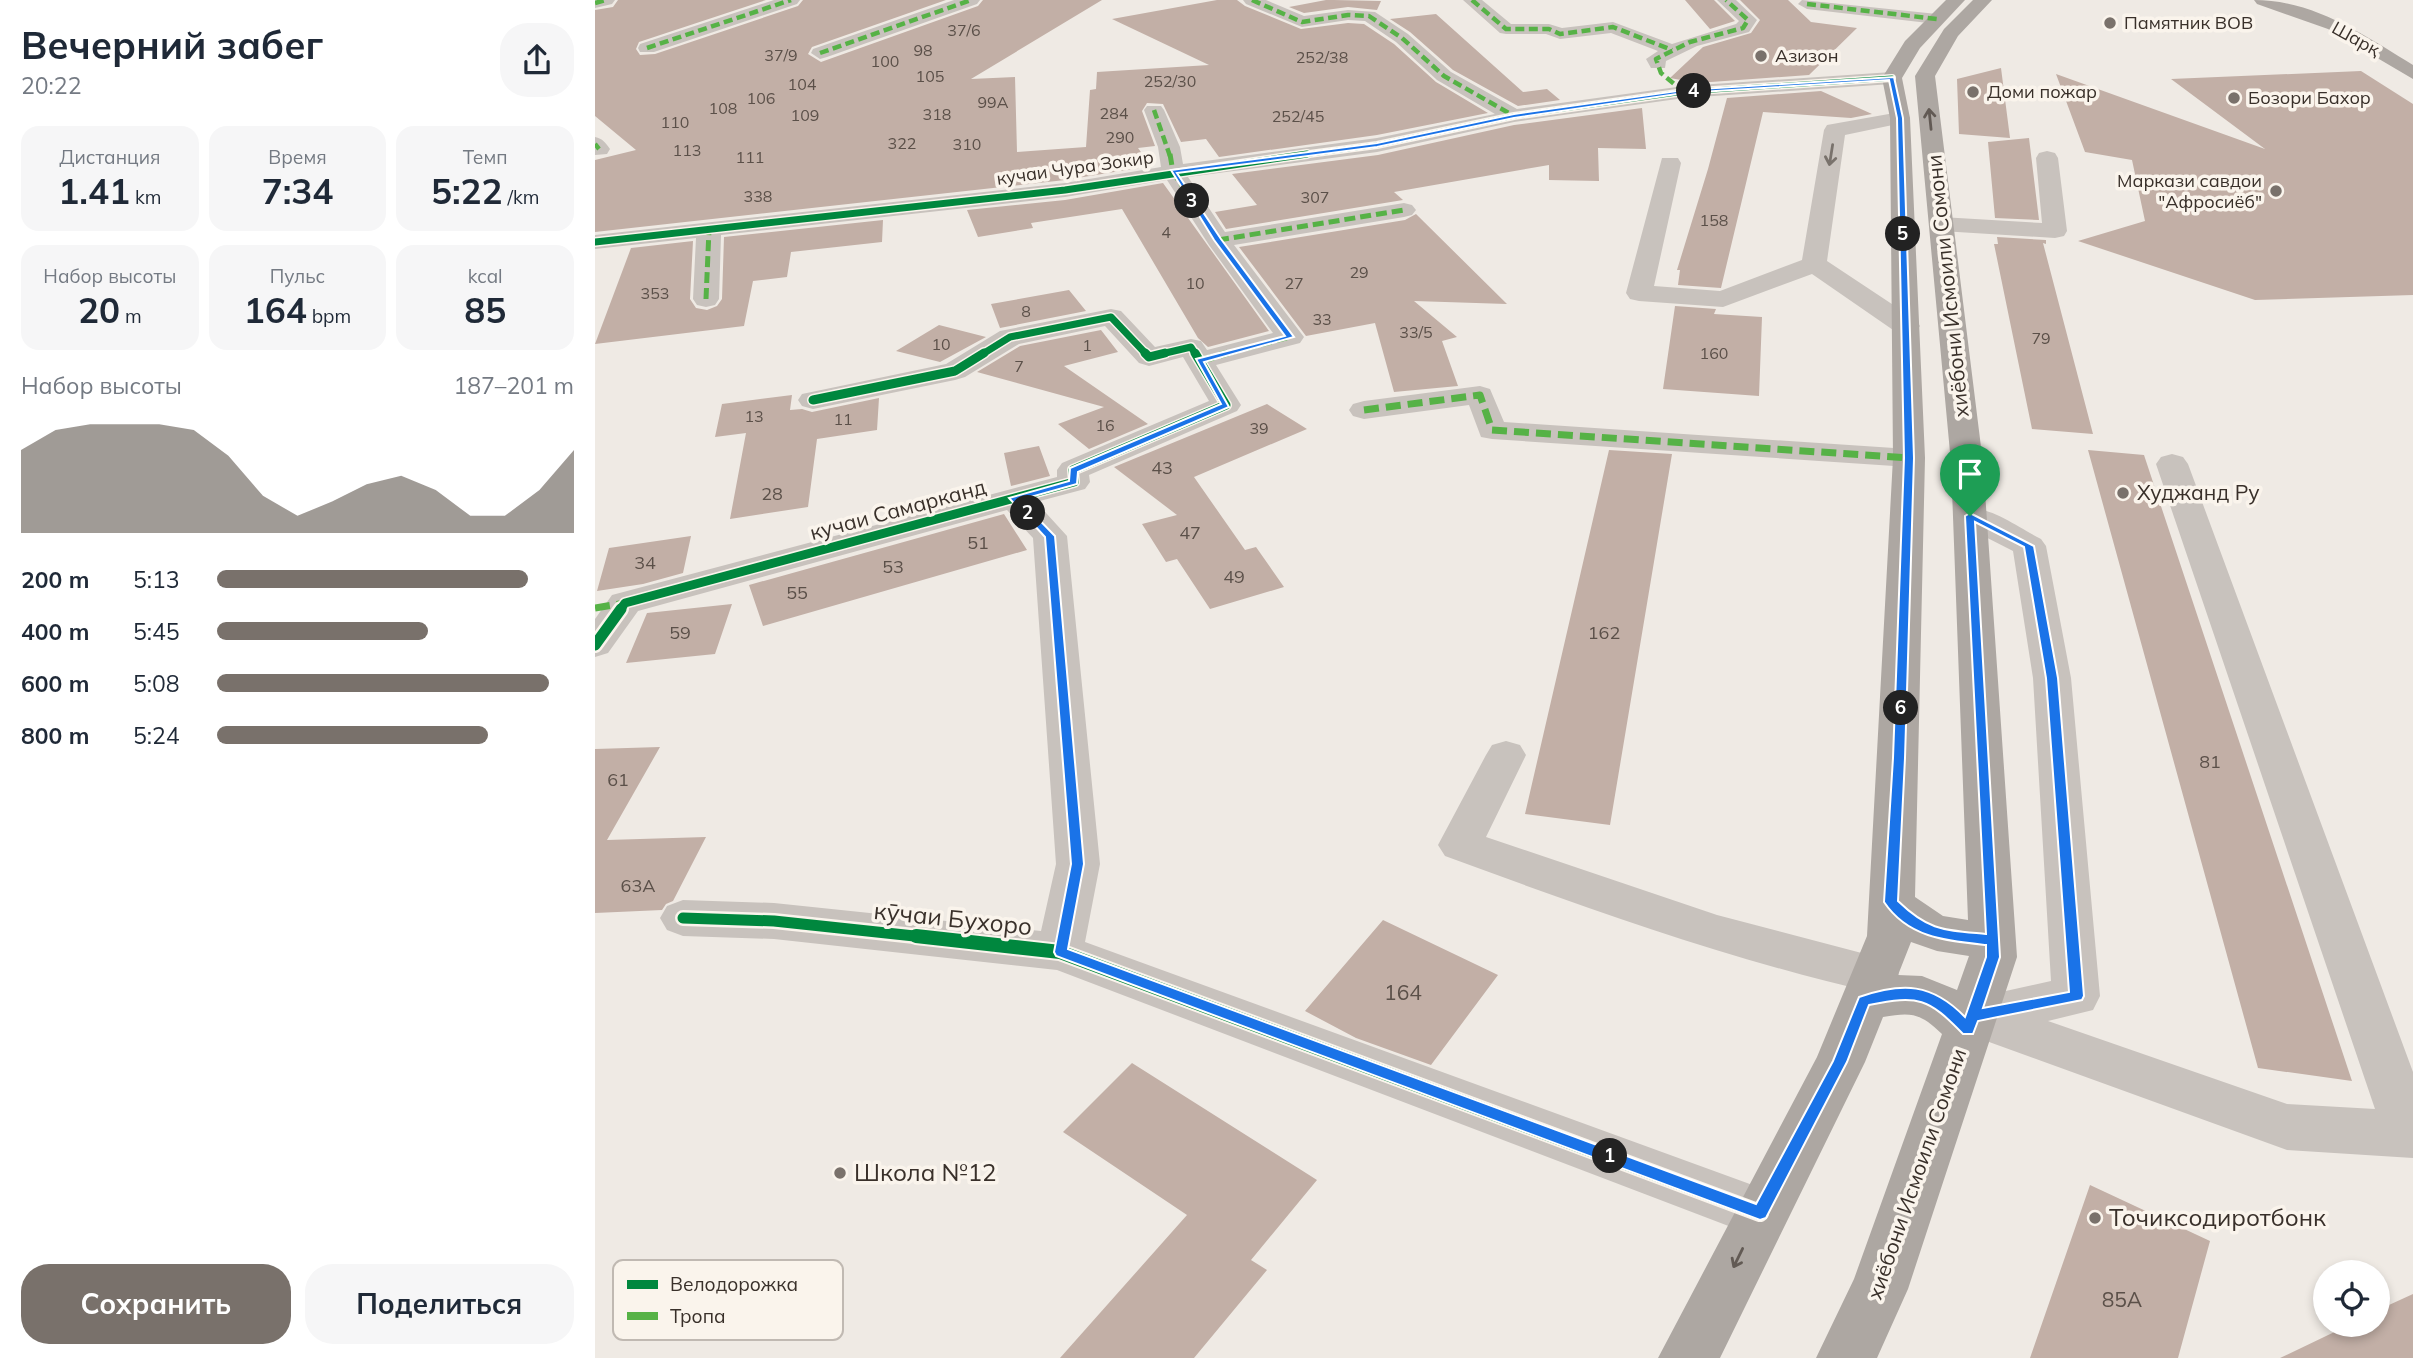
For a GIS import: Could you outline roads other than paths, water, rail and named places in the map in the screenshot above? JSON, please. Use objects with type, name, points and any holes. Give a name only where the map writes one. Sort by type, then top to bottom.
[{"type":"main road","points":[[1688,1358],[1760,1213],[1840,1062],[1890,936],[1909,458],[1900,118],[1892,78],[1912,45],[1948,17],[1983,0]]},
{"type":"main road","name":"Шарқ","points":[[2263,0],[2335,25],[2413,73]]},
{"type":"main road","name":"хиёбони Исмоили Сомони","points":[[1846,1358],[1879,1289],[1993,957],[1970,516],[1925,76],[1948,17]]},
{"type":"main road","points":[[1891,902],[1910,921],[1924,930],[1993,940]]},
{"type":"main road","points":[[1869,987],[1929,997],[1971,1023]]},
{"type":"street","points":[[595,3],[606,0]]},
{"type":"street","points":[[647,48],[791,0]]},
{"type":"street","points":[[820,53],[971,0]]},
{"type":"street","points":[[1252,0],[1302,22],[1348,15],[1369,16],[1402,38],[1444,76],[1514,116]]},
{"type":"street","points":[[1472,0],[1506,29],[1549,29],[1560,34],[1613,27],[1672,50]]},
{"type":"street","points":[[1684,92],[1661,73],[1656,59],[1690,42],[1743,28],[1748,20],[1726,0]]},
{"type":"street","points":[[1807,4],[1948,17]]},
{"type":"street","name":"кучаи Чура Зокир","points":[[595,242],[1065,190],[1173,172],[1377,145],[1514,116],[1684,92],[1892,78]]},
{"type":"street","points":[[813,400],[955,371],[1010,337],[1111,317],[1149,356],[1195,354],[1290,337],[1218,240],[1173,172],[1169,147],[1154,110]]},
{"type":"street","points":[[1814,264],[1835,130],[1900,118]]},
{"type":"street","points":[[1941,225],[2056,231],[2047,158]]},
{"type":"street","points":[[1670,163],[1639,293],[1723,299],[1814,264]]},
{"type":"street","points":[[1218,240],[1404,210]]},
{"type":"street","points":[[706,299],[709,230]]},
{"type":"street","points":[[1814,264],[1906,326]]},
{"type":"street","name":"кучаи Самарканд","points":[[595,645],[610,606],[1074,482],[1073,470],[1226,405],[1195,354]]},
{"type":"street","points":[[1364,410],[1480,395],[1492,430],[1909,458]]},
{"type":"street","points":[[1971,1023],[2287,1127],[2412,1135],[2172,464]]},
{"type":"street","name":"кӯчаи Бухоро","points":[[1013,498],[1050,536],[1078,864],[1061,952]]},
{"type":"street","points":[[1970,516],[2029,546],[2052,678],[2077,996],[1971,1023]]},
{"type":"street","points":[[1506,755],[1460,845],[1654,914],[1805,960],[1869,987]]},
{"type":"street","name":"кӯчаи Бухоро","points":[[683,918],[774,921],[1061,952],[1760,1213]]},
{"type":"place","name":"Памятник ВОВ","points":[[2110,23]]},
{"type":"place","name":"Азизон","points":[[1761,56]]},
{"type":"place","name":"Доми пожар","points":[[1973,92]]},
{"type":"place","name":"Бозори Бахор","points":[[2234,98]]},
{"type":"place","name":"Маркази савдои \"Афросиёб\"","points":[[2276,191]]},
{"type":"place","name":"Худжанд Ру","points":[[2123,493]]},
{"type":"place","name":"Школа №12","points":[[840,1173]]},
{"type":"place","name":"Точиксодиротбонк","points":[[2095,1218]]}]
